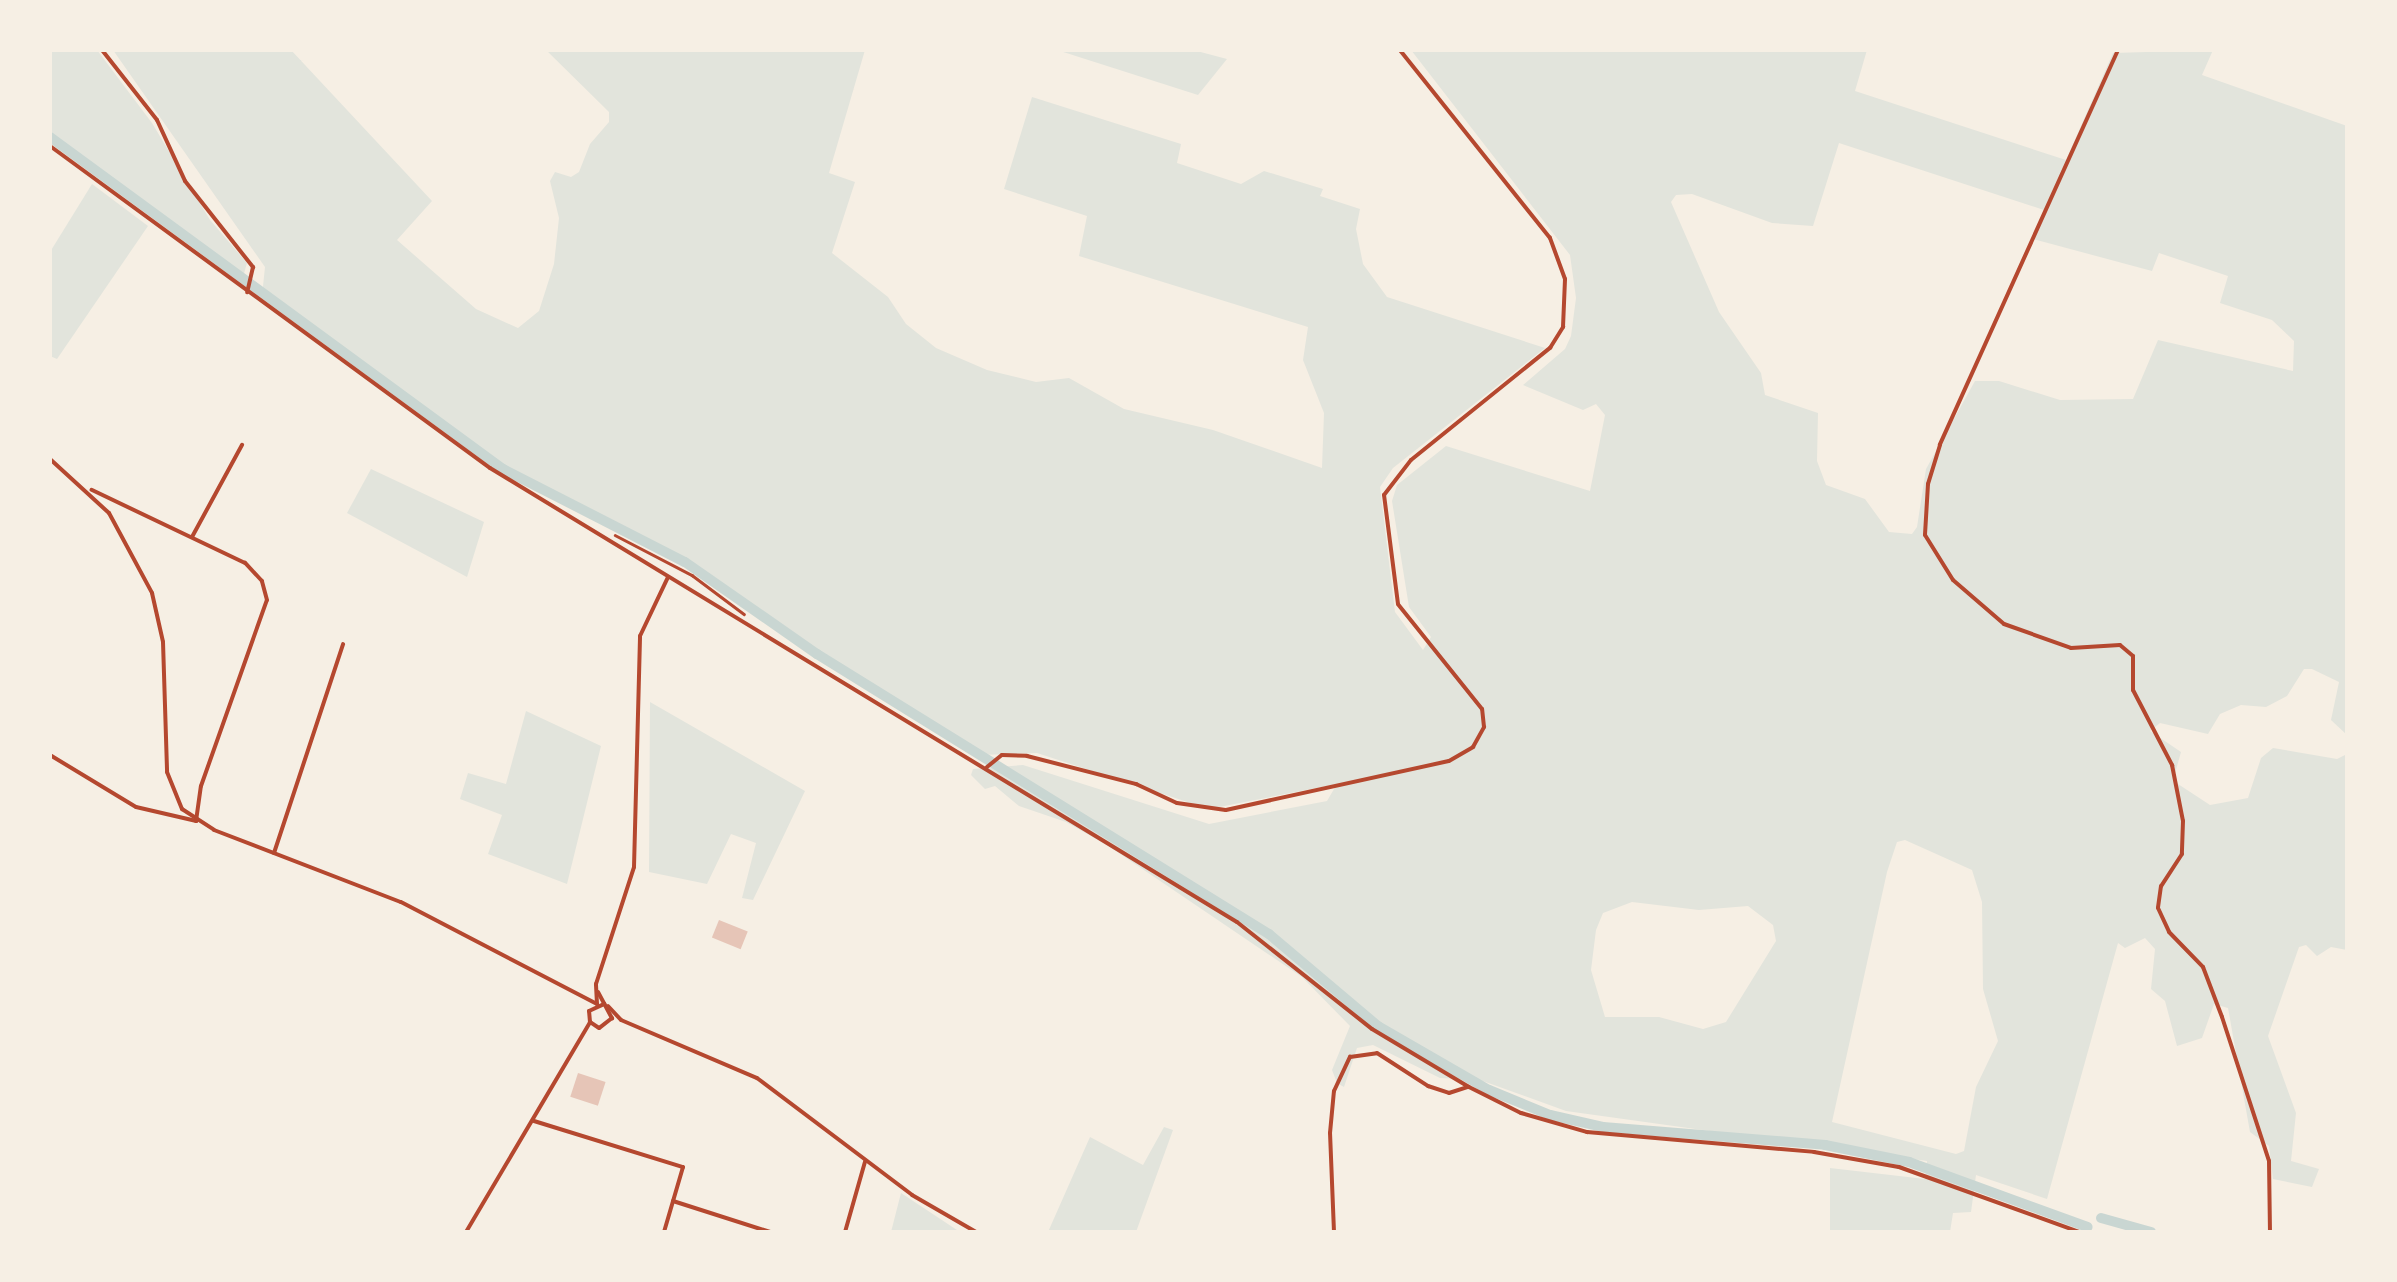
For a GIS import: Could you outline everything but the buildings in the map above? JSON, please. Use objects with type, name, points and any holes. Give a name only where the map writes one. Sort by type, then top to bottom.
[{"type":"street","points":[[102,50],[148,106],[185,181],[249,260],[254,282],[247,292]]},
{"type":"street","points":[[987,766],[992,758],[1027,756],[1136,784],[1177,803],[1226,810],[1459,758],[1474,748],[1484,726],[1482,709],[1398,604],[1384,495],[1410,460],[1550,348],[1562,326],[1565,279],[1550,238],[1400,50]]},
{"type":"street","points":[[2118,50],[1940,445],[1928,484],[1925,536],[1952,580],[2004,624],[2071,648],[2120,645],[2133,656],[2133,690],[2172,765],[2183,821],[2182,854],[2161,886],[2158,908],[2170,932],[2203,967],[2222,1017],[2269,1161],[2270,1232]]},
{"type":"street","points":[[50,146],[449,441],[1237,922],[1372,1029],[1469,1087],[1521,1112],[1587,1132],[1899,1167],[2080,1232]]},
{"type":"street","points":[[192,537],[242,445]]},
{"type":"street","points":[[50,459],[88,489],[124,533],[152,593],[163,642],[167,772],[176,800],[196,821]]},
{"type":"street","points":[[88,489],[245,563],[262,580],[267,600],[201,786],[196,821]]},
{"type":"street","points":[[610,1024],[597,989],[634,868],[640,636],[668,577]]},
{"type":"street","points":[[274,853],[343,644]]},
{"type":"street","points":[[50,755],[136,807],[196,821],[401,902],[601,1004],[621,1020],[730,1062],[865,1162],[976,1232]]},
{"type":"street","points":[[585,996],[589,1019],[599,1028]]},
{"type":"street","points":[[466,1232],[601,1004]]},
{"type":"street","points":[[584,1037],[621,1020]]},
{"type":"street","points":[[1334,1232],[1332,1112],[1339,1076],[1350,1058],[1362,1053],[1391,1058],[1449,1093],[1469,1087]]},
{"type":"street","points":[[534,1122],[683,1167],[664,1232]]},
{"type":"street","points":[[845,1232],[865,1162]]},
{"type":"street","points":[[673,1201],[770,1232]]},
{"type":"path","points":[[594,526],[692,575],[756,625]]},
{"type":"shaded area","points":[[50,50],[97,50],[152,123],[210,220],[247,263],[241,284],[50,136]]},
{"type":"shaded area","points":[[113,50],[291,50],[432,201],[397,240],[476,309],[518,328],[539,311],[554,264],[559,218],[550,181],[555,172],[571,177],[579,172],[590,144],[609,122],[609,112],[546,50],[865,50],[829,173],[855,182],[832,253],[888,297],[906,324],[936,348],[987,370],[1036,382],[1069,378],[1124,409],[1213,430],[1322,468],[1324,413],[1303,360],[1308,327],[1079,256],[1087,216],[1004,189],[1032,97],[1181,144],[1177,163],[1241,184],[1264,171],[1323,189],[1320,196],[1360,209],[1356,229],[1363,264],[1387,297],[1545,348],[1393,468],[1380,487],[1395,612],[1423,650],[1431,637],[1409,607],[1392,501],[1397,485],[1446,446],[1590,491],[1605,415],[1596,404],[1583,410],[1523,385],[1565,349],[1571,336],[1576,298],[1570,255],[1411,50],[1867,50],[1855,91],[2066,160],[2113,53],[2213,50],[2202,75],[2347,126],[2347,735],[2331,720],[2339,682],[2312,669],[2304,669],[2287,696],[2266,707],[2241,705],[2220,714],[2208,734],[2160,723],[2150,731],[2181,752],[2174,777],[2178,784],[2210,805],[2248,798],[2261,758],[2273,748],[2337,759],[2347,754],[2347,950],[2331,947],[2317,956],[2306,945],[2299,947],[2268,1036],[2296,1113],[2291,1161],[2319,1169],[2312,1187],[2273,1179],[2269,1146],[2250,1132],[2228,1008],[2214,1004],[2202,1038],[2177,1046],[2165,1001],[2151,989],[2155,949],[2145,938],[2125,948],[2118,943],[2047,1199],[1976,1175],[1971,1212],[1953,1213],[1950,1232],[1830,1232],[1830,1168],[1925,1179],[1927,1161],[1566,1111],[1480,1080],[1440,1078],[1373,1045],[1357,1048],[1344,1087],[1337,1083],[1332,1070],[1350,1026],[1302,977],[1107,845],[1066,822],[1019,806],[995,786],[985,789],[971,775],[973,769],[1023,765],[1209,824],[1327,801],[1337,784],[1209,809],[1037,753],[979,755],[764,619],[673,552],[506,467],[262,296],[265,267]],"holes":[[[1839,143],[2044,210],[2033,239],[2152,271],[2159,253],[2228,276],[2220,303],[2272,320],[2294,341],[2293,371],[2158,340],[2133,399],[2060,400],[1999,381],[1975,381],[1926,469],[1917,527],[1912,534],[1889,532],[1865,499],[1826,485],[1817,461],[1818,413],[1765,395],[1761,373],[1719,312],[1671,202],[1676,195],[1692,194],[1772,223],[1813,226]],[[1905,840],[1972,870],[1982,902],[1983,989],[1998,1041],[1976,1087],[1964,1151],[1956,1154],[1832,1122],[1897,842]],[[1632,902],[1699,910],[1748,906],[1773,925],[1776,941],[1726,1022],[1703,1029],[1659,1017],[1605,1017],[1591,970],[1596,930],[1603,913]]]},
{"type":"shaded area","points":[[1057,50],[1193,50],[1227,59],[1198,95]]},
{"type":"shaded area","points":[[92,184],[148,226],[57,359],[50,356],[50,252]]},
{"type":"shaded area","points":[[371,469],[484,522],[467,577],[347,513]]},
{"type":"shaded area","points":[[650,702],[805,791],[753,900],[742,898],[756,843],[731,834],[707,884],[649,872]]},
{"type":"shaded area","points":[[526,711],[601,746],[567,884],[488,854],[502,815],[460,799],[468,773],[506,784]]},
{"type":"shaded area","points":[[1164,1127],[1173,1130],[1136,1232],[1048,1232],[1090,1137],[1143,1165]]},
{"type":"shaded area","points":[[901,1193],[960,1232],[891,1232]]},
{"type":"waterway","points":[[50,137],[503,469],[685,562],[817,654],[1269,934],[1378,1026],[1489,1090],[1550,1115],[1603,1127],[1825,1145],[1909,1162],[2088,1227]]},
{"type":"waterway","points":[[2101,1218],[2151,1232]]}]
